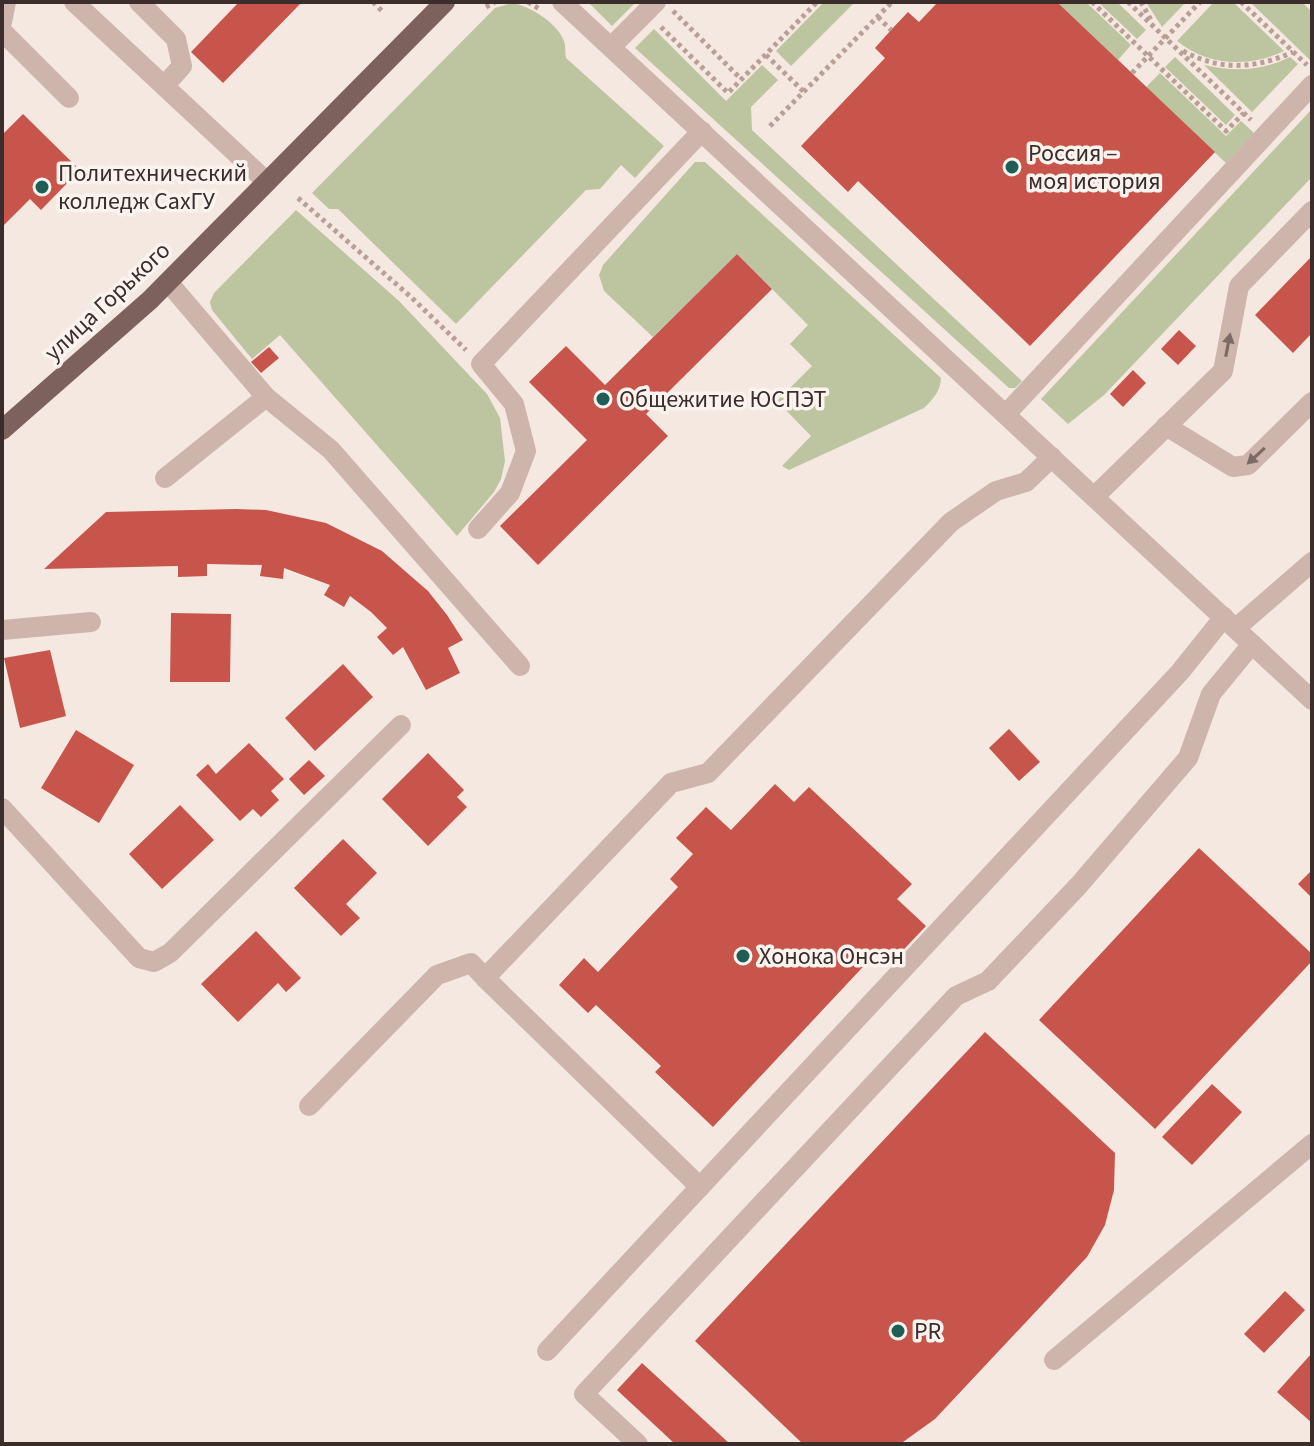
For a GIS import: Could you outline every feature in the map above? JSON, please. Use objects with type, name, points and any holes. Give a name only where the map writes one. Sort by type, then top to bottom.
[{"type":"main road","name":"улица Горького","points":[[2,430],[168,282],[445,2]]},
{"type":"street","points":[[2,22],[6,2]]},
{"type":"street","points":[[74,2],[267,182]]},
{"type":"street","points":[[139,2],[176,39],[182,66],[164,86]]},
{"type":"street","points":[[562,2],[1312,700]]},
{"type":"street","points":[[611,47],[656,7]]},
{"type":"street","points":[[2,31],[69,98]]},
{"type":"street","points":[[1006,414],[1312,85]]},
{"type":"street","points":[[478,529],[510,493],[526,451],[514,404],[481,364],[702,131]]},
{"type":"street","points":[[1094,497],[1223,371],[1239,286],[1312,211]]},
{"type":"street","points":[[168,282],[266,397],[331,450],[520,666]]},
{"type":"street","points":[[165,478],[266,397]]},
{"type":"street","points":[[1166,426],[1233,467],[1248,465],[1312,402]]},
{"type":"street","points":[[485,978],[671,783],[708,773],[951,522],[996,491],[1026,482],[1052,457]]},
{"type":"street","points":[[547,1351],[1180,672],[1230,622],[1312,562]]},
{"type":"street","points":[[2,630],[91,622]]},
{"type":"street","points":[[638,1444],[584,1394],[956,996],[988,981],[1079,885],[1188,758],[1211,694],[1252,644]]},
{"type":"street","points":[[2,808],[139,958],[154,962],[170,953],[401,725]]},
{"type":"street","points":[[309,1106],[437,975],[471,963],[700,1187]]},
{"type":"street","points":[[1054,1360],[1312,1144]]},
{"type":"path","points":[[373,2],[384,13]]},
{"type":"path","points":[[486,7],[495,2]]},
{"type":"path","points":[[656,7],[728,93],[817,2]]},
{"type":"path","points":[[770,126],[892,2]]},
{"type":"path","points":[[1092,2],[1226,131],[1244,113]]},
{"type":"path","points":[[1128,2],[1266,134]]},
{"type":"path","points":[[1141,2],[1166,38],[1184,52],[1205,62],[1250,66],[1293,52]]},
{"type":"path","points":[[1132,73],[1200,2]]},
{"type":"path","points":[[1241,2],[1312,70]]},
{"type":"path","points":[[656,7],[741,79]]},
{"type":"path","points":[[878,17],[891,30]]},
{"type":"path","points":[[766,55],[804,92]]},
{"type":"path","points":[[298,198],[411,297],[481,364]]},
{"type":"green space","points":[[588,2],[636,2],[612,26]]},
{"type":"green space","points":[[824,2],[855,2],[791,66],[776,51]]},
{"type":"green space","points":[[1057,2],[1086,2],[1131,45],[1118,60]]},
{"type":"green space","points":[[1098,2],[1117,2],[1146,30],[1137,39]]},
{"type":"green space","points":[[1146,2],[1186,2],[1162,27]]},
{"type":"green space","points":[[1214,2],[1233,2],[1284,51],[1256,60],[1229,62],[1202,56],[1177,41]]},
{"type":"green space","points":[[1250,2],[1302,2],[1312,12],[1312,62]]},
{"type":"green space","points":[[512,3],[534,11],[555,27],[564,41],[566,58],[664,146],[635,178],[621,165],[600,189],[586,190],[456,324],[338,209],[329,209],[312,193],[495,8]]},
{"type":"green space","points":[[654,29],[726,101],[762,65],[778,80],[751,107],[752,130],[1022,381],[1015,388],[1009,388],[635,48]]},
{"type":"green space","points":[[1175,57],[1235,115],[1226,125],[1165,67]]},
{"type":"green space","points":[[1290,57],[1298,64],[1252,112],[1204,65],[1248,69]]},
{"type":"green space","points":[[1160,73],[1226,136],[1241,121],[1254,133],[1226,163],[1146,87]]},
{"type":"green space","points":[[1312,109],[1312,177],[1104,395],[1068,424],[1041,399]]},
{"type":"green space","points":[[695,162],[705,162],[941,378],[936,394],[924,408],[789,470],[782,466],[811,436],[777,401],[812,366],[790,344],[808,325],[737,254],[653,337],[604,291],[599,275],[603,265]]},
{"type":"green space","points":[[296,210],[399,301],[487,394],[500,418],[505,461],[501,479],[494,492],[457,536],[280,335],[252,359],[212,310],[210,302],[214,293]]},
{"type":"building","points":[[239,2],[302,2],[223,83],[191,52]]},
{"type":"building","name":"Россия – моя история","points":[[938,2],[1057,2],[1215,152],[1030,346],[858,181],[848,192],[801,146],[885,58],[875,48],[908,12],[919,22]]},
{"type":"building","points":[[23,114],[80,170],[41,210],[30,199],[2,227],[2,135]]},
{"type":"building","name":"Общежитие ЮСПЭТ","points":[[737,254],[772,289],[646,414],[668,436],[538,565],[500,526],[587,440],[529,382],[566,346],[605,385]]},
{"type":"building","points":[[1312,256],[1312,333],[1293,353],[1255,315]]},
{"type":"building","points":[[1179,330],[1196,346],[1178,365],[1161,349]]},
{"type":"building","points":[[269,347],[279,358],[261,373],[251,362]]},
{"type":"building","points":[[1133,370],[1146,383],[1123,407],[1110,394]]},
{"type":"building","points":[[266,510],[326,523],[382,551],[428,591],[463,640],[448,648],[460,673],[426,690],[403,647],[393,655],[377,637],[387,628],[371,612],[350,596],[344,607],[324,595],[330,585],[284,568],[283,579],[260,576],[262,565],[207,564],[207,576],[178,577],[178,566],[44,569],[106,512]]},
{"type":"building","points":[[171,613],[231,614],[230,682],[170,682]]},
{"type":"building","points":[[50,650],[66,716],[20,728],[4,658]]},
{"type":"building","points":[[343,664],[373,697],[315,751],[285,718]]},
{"type":"building","points":[[1009,729],[1040,762],[1019,781],[989,748]]},
{"type":"building","points":[[76,730],[134,765],[99,823],[41,788]]},
{"type":"building","points":[[249,743],[284,779],[271,791],[279,800],[261,817],[253,809],[240,821],[196,775],[208,764],[216,774]]},
{"type":"building","points":[[428,753],[464,790],[457,797],[467,807],[428,846],[382,799]]},
{"type":"building","points":[[309,760],[325,776],[304,795],[289,779]]},
{"type":"building","name":"Хонока Онсэн","points":[[775,784],[794,802],[809,787],[912,884],[897,899],[926,926],[888,966],[875,954],[713,1127],[655,1072],[661,1066],[596,1005],[588,1013],[559,985],[584,958],[598,972],[678,887],[670,879],[693,854],[676,838],[706,807],[731,830]]},
{"type":"building","points":[[180,805],[214,840],[162,889],[129,854]]},
{"type":"building","points":[[343,839],[377,873],[346,904],[360,918],[341,936],[294,888]]},
{"type":"building","points":[[1199,848],[1312,954],[1312,961],[1155,1129],[1039,1020]]},
{"type":"building","points":[[1312,870],[1312,898],[1298,884]]},
{"type":"building","points":[[256,931],[301,978],[286,992],[278,983],[238,1022],[201,984]]},
{"type":"building","points":[[985,1032],[1115,1153],[1114,1190],[1105,1225],[1087,1257],[935,1419],[903,1442],[803,1444],[695,1341]]},
{"type":"building","points":[[1212,1084],[1242,1112],[1192,1165],[1162,1137]]},
{"type":"building","points":[[1285,1291],[1305,1310],[1264,1353],[1244,1334]]},
{"type":"building","points":[[1312,1353],[1312,1423],[1277,1392]]},
{"type":"building","points":[[642,1363],[730,1444],[675,1444],[617,1390]]},
{"type":"place","name":"Россия – моя история","points":[[1012,167]]},
{"type":"place","name":"Политехнический колледж СахГУ","points":[[42,187]]},
{"type":"place","name":"Общежитие ЮСПЭТ","points":[[603,399]]},
{"type":"place","name":"Хонока Онсэн","points":[[743,956]]},
{"type":"place","name":"PR","points":[[898,1331]]}]
